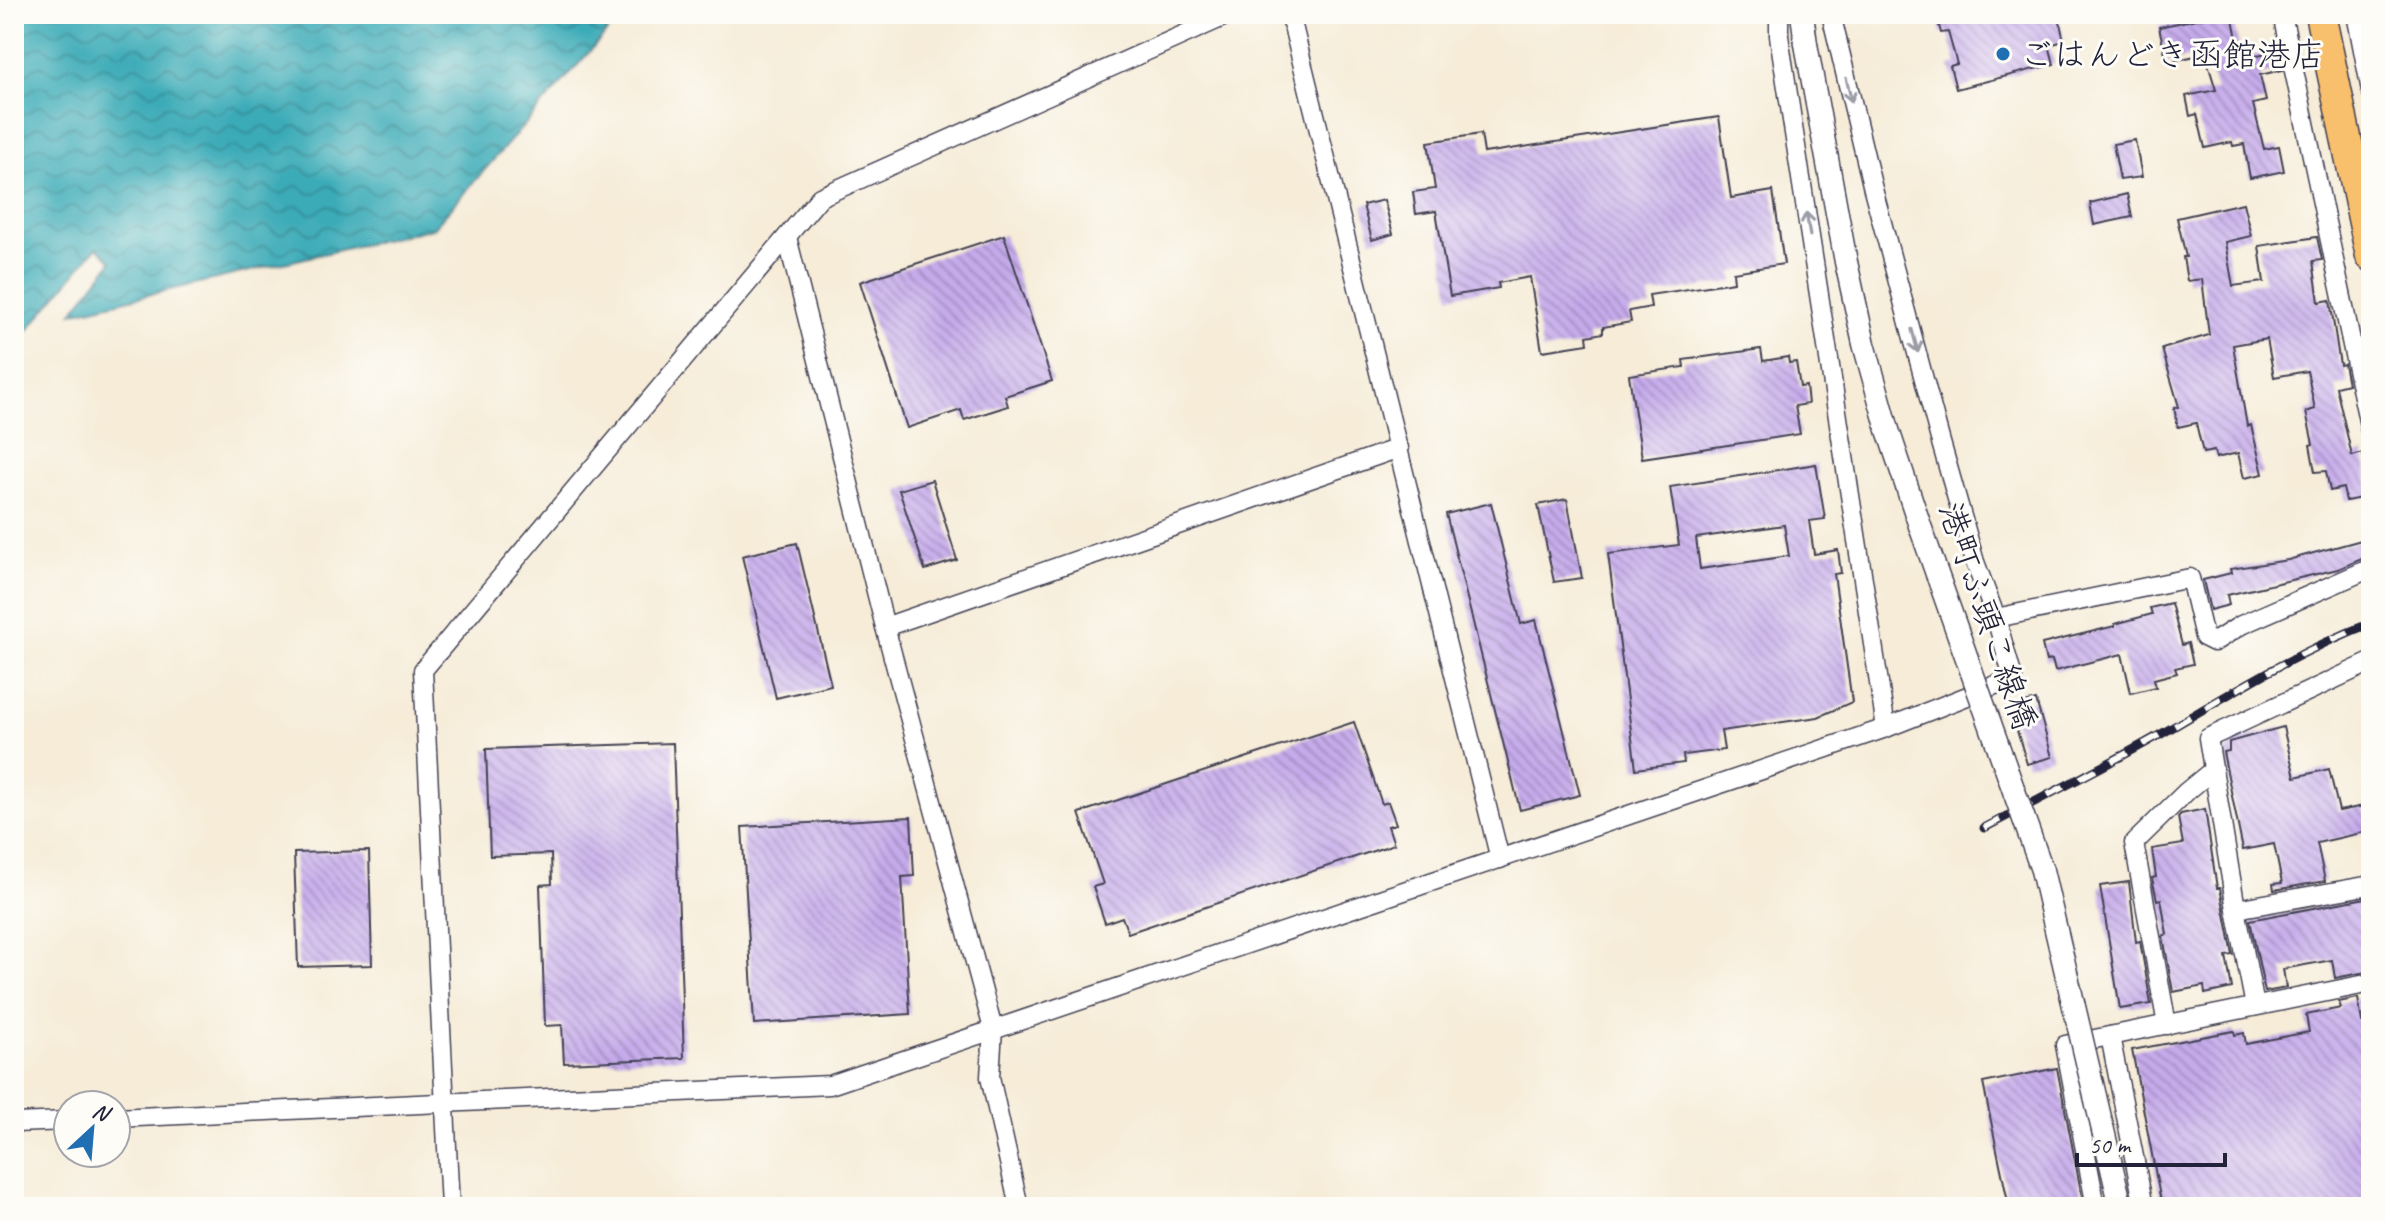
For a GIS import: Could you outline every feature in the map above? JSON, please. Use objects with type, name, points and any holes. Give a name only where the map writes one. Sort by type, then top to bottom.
[{"type":"highway","points":[[2320,14],[2371,256]]},
{"type":"street","points":[[450,1207],[423,670],[820,197],[1230,14]]},
{"type":"street","points":[[1290,14],[1500,859]]},
{"type":"street","points":[[1779,14],[1779,36],[1886,728]]},
{"type":"street","name":"港町ふ頭こ線橋","points":[[1802,14],[1846,262],[1864,344],[1915,512],[2042,870],[2121,1207]]},
{"type":"street","points":[[132,1117],[830,1085],[1886,728],[2013,678],[1996,618],[1975,562],[1940,439],[1873,189],[1831,14]]},
{"type":"street","points":[[2282,14],[2371,435]]},
{"type":"street","points":[[2356,14],[2371,91]]},
{"type":"street","points":[[787,237],[885,627],[993,1029],[990,1077],[1019,1207]]},
{"type":"street","points":[[885,627],[1399,448]]},
{"type":"street","points":[[1996,618],[2190,578],[2204,637],[2214,642],[2241,625],[2371,568]]},
{"type":"street","points":[[2255,1006],[2208,738],[2371,662]]},
{"type":"street","points":[[2167,1025],[2134,843],[2214,769]]},
{"type":"street","points":[[2236,909],[2371,885]]},
{"type":"street","points":[[2096,1207],[2065,1045],[2371,983]]},
{"type":"street","points":[[2110,1036],[2144,1207]]},
{"type":"street","points":[[14,1123],[52,1122]]},
{"type":"water","points":[[14,14],[623,14],[433,228],[72,313],[112,261],[97,247],[14,347]]},
{"type":"building","name":"ごはんどき函館港店","points":[[1936,14],[2058,14],[2064,41],[2049,45],[2054,64],[1956,89],[1950,66],[1957,64],[1948,32],[1941,33]]},
{"type":"building","points":[[2206,14],[2232,14],[2241,58],[2278,51],[2282,70],[2260,75],[2266,101],[2253,104],[2264,149],[2279,146],[2284,171],[2250,178],[2244,144],[2233,146],[2232,142],[2205,148],[2197,114],[2190,116],[2186,96],[2216,90],[2205,54],[2167,62],[2159,27],[2206,17]]},
{"type":"building","points":[[1719,117],[1731,198],[1773,191],[1784,264],[1733,272],[1734,282],[1649,295],[1651,307],[1629,311],[1631,322],[1603,327],[1603,333],[1587,336],[1588,344],[1542,351],[1530,277],[1498,283],[1499,288],[1450,296],[1436,211],[1416,214],[1413,192],[1435,189],[1428,142],[1481,134],[1484,153]]},
{"type":"building","points":[[2135,140],[2142,177],[2120,180],[2113,144]]},
{"type":"building","points":[[2127,194],[2132,217],[2094,225],[2090,203]]},
{"type":"building","points":[[1384,200],[1393,234],[1372,240],[1363,205]]},
{"type":"building","points":[[2243,203],[2251,236],[2225,242],[2233,286],[2264,282],[2259,246],[2317,237],[2322,260],[2313,261],[2319,302],[2330,300],[2340,365],[2344,364],[2348,384],[2336,387],[2352,456],[2363,453],[2371,496],[2346,501],[2343,488],[2330,491],[2326,471],[2315,472],[2306,412],[2315,409],[2307,371],[2274,377],[2267,339],[2233,345],[2247,426],[2251,425],[2263,474],[2244,478],[2238,453],[2216,458],[2214,451],[2203,453],[2196,423],[2178,427],[2174,408],[2179,407],[2162,349],[2209,335],[2202,279],[2187,281],[2183,257],[2186,257],[2177,218]]},
{"type":"building","points":[[1004,235],[1052,381],[1005,396],[1008,406],[964,420],[961,410],[907,428],[860,282]]},
{"type":"building","points":[[1761,349],[1763,361],[1788,357],[1789,363],[1796,362],[1800,387],[1806,386],[1808,404],[1795,406],[1800,434],[1642,458],[1629,375],[1684,367],[1683,360]]},
{"type":"building","points":[[1816,464],[1825,519],[1809,521],[1814,554],[1838,550],[1841,573],[1834,574],[1852,702],[1818,717],[1721,731],[1724,750],[1683,755],[1684,763],[1636,769],[1608,554],[1679,545],[1670,487]],"holes":[[[1784,525],[1789,556],[1700,569],[1696,538]]]},
{"type":"building","points":[[932,480],[957,560],[925,570],[899,490]]},
{"type":"building","points":[[1567,499],[1582,578],[1554,582],[1538,505]]},
{"type":"building","points":[[1491,503],[1521,624],[1536,620],[1580,795],[1520,810],[1446,514]]},
{"type":"building","points":[[2365,539],[2369,556],[2338,569],[2227,595],[2229,605],[2210,610],[2203,580],[2231,573],[2230,569],[2288,560]]},
{"type":"building","points":[[797,543],[831,685],[776,698],[742,556]]},
{"type":"building","points":[[2171,603],[2182,645],[2188,643],[2193,664],[2175,668],[2177,673],[2154,679],[2156,687],[2131,693],[2122,654],[2055,671],[2052,660],[2046,661],[2042,644],[2115,626],[2152,614],[2150,608]]},
{"type":"building","points":[[2036,700],[2052,757],[2027,764],[2010,707]]},
{"type":"building","points":[[1354,722],[1382,804],[1388,802],[1396,824],[1388,826],[1394,844],[1128,933],[1122,917],[1105,923],[1093,887],[1103,884],[1079,813]]},
{"type":"building","points":[[2283,727],[2295,777],[2329,769],[2339,811],[2364,806],[2370,831],[2317,843],[2325,881],[2274,890],[2273,884],[2282,883],[2274,844],[2243,850],[2223,752],[2229,751],[2229,742]]},
{"type":"building","points":[[673,743],[684,1058],[564,1063],[562,1025],[545,1026],[540,885],[552,884],[551,854],[490,856],[486,749]]},
{"type":"building","points":[[2205,809],[2217,888],[2220,888],[2233,955],[2226,956],[2232,988],[2205,994],[2204,986],[2173,992],[2163,936],[2167,934],[2161,899],[2157,900],[2152,878],[2156,877],[2152,849],[2183,844],[2178,817]]},
{"type":"building","points":[[911,817],[914,876],[902,877],[910,1014],[754,1024],[742,827]]},
{"type":"building","points":[[369,851],[372,965],[298,967],[294,853]]},
{"type":"building","points":[[2129,882],[2136,942],[2140,941],[2151,1004],[2120,1009],[2100,886]]},
{"type":"building","points":[[2371,897],[2371,971],[2335,978],[2332,960],[2283,969],[2286,988],[2265,992],[2250,920]]},
{"type":"building","points":[[2358,998],[2362,1022],[2371,1021],[2371,1207],[2162,1207],[2132,1050],[2234,1031],[2235,1035],[2244,1033],[2246,1044],[2309,1032],[2306,1015],[2341,1008],[2339,1002]]},
{"type":"building","points":[[2057,1068],[2084,1207],[2009,1207],[1983,1083]]},
{"type":"railway","points":[[1984,828],[2135,749],[2288,661],[2371,623]]},
{"type":"place","name":"ごはんどき函館港店","points":[[2003,54]]}]
